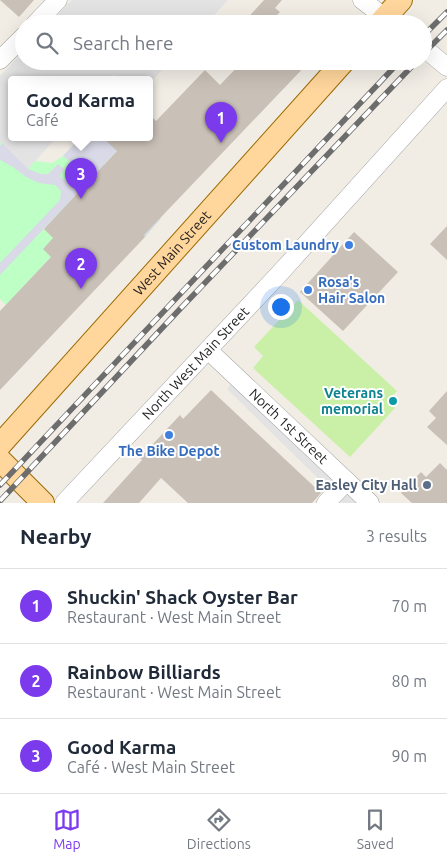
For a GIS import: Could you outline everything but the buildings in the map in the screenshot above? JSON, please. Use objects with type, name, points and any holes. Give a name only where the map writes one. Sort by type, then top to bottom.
[{"type":"main road","points":[[390,15],[400,0]]},
{"type":"main road","name":"West Main Street","points":[[0,445],[336,70]]},
{"type":"main road","points":[[0,460],[43,503]]},
{"type":"street","points":[[44,15],[58,0]]},
{"type":"street","points":[[362,0],[378,15]]},
{"type":"street","points":[[0,60],[15,45]]},
{"type":"street","points":[[432,54],[447,67]]},
{"type":"street","name":"North West Main Street","points":[[64,503],[208,350],[447,88]]},
{"type":"street","name":"North 1st Street","points":[[208,350],[370,503]]},
{"type":"street","points":[[326,503],[347,481]]},
{"type":"green space","points":[[77,141],[106,141],[117,151],[104,164],[161,218],[145,237],[88,182],[44,229],[53,238],[51,257],[6,305],[0,299],[0,142],[28,168],[35,161],[52,163],[63,156]]},
{"type":"green space","points":[[298,300],[397,391],[387,401],[395,408],[350,457],[253,368],[263,356],[254,347]]},
{"type":"shaded area","points":[[72,0],[228,0],[214,15],[58,15]]},
{"type":"shaded area","points":[[15,60],[15,70],[162,70],[153,80],[153,76],[8,76],[8,141],[53,141],[28,169],[0,142],[0,76]]},
{"type":"shaded area","points":[[77,141],[106,141],[117,151],[104,164],[161,218],[145,237],[88,182],[0,275],[0,263],[60,200],[61,191],[55,185],[39,183],[26,177],[0,160],[0,146],[2,143],[28,169],[41,174],[48,174],[58,164],[64,169],[60,176],[70,183],[86,167],[76,157],[71,162],[63,156]]},
{"type":"shaded area","points":[[233,382],[358,503],[343,503],[227,389]]},
{"type":"railway","points":[[432,27],[447,12]]},
{"type":"railway","points":[[432,45],[447,30]]},
{"type":"railway","points":[[0,485],[392,70]]},
{"type":"railway","points":[[0,501],[408,70]]},
{"type":"place","name":"Shuckin' Shack Oyster Bar","points":[[221,143]]},
{"type":"place","name":"Good Karma","points":[[81,199]]},
{"type":"place","name":"Custom Laundry","points":[[349,245]]},
{"type":"place","name":"Rainbow Billiards","points":[[81,289]]},
{"type":"place","name":"Rosa's Hair Salon","points":[[308,290]]},
{"type":"place","name":"Veterans memorial","points":[[393,401]]},
{"type":"place","name":"The Bike Depot","points":[[169,435]]},
{"type":"place","name":"Easley City Hall","points":[[427,485]]}]
